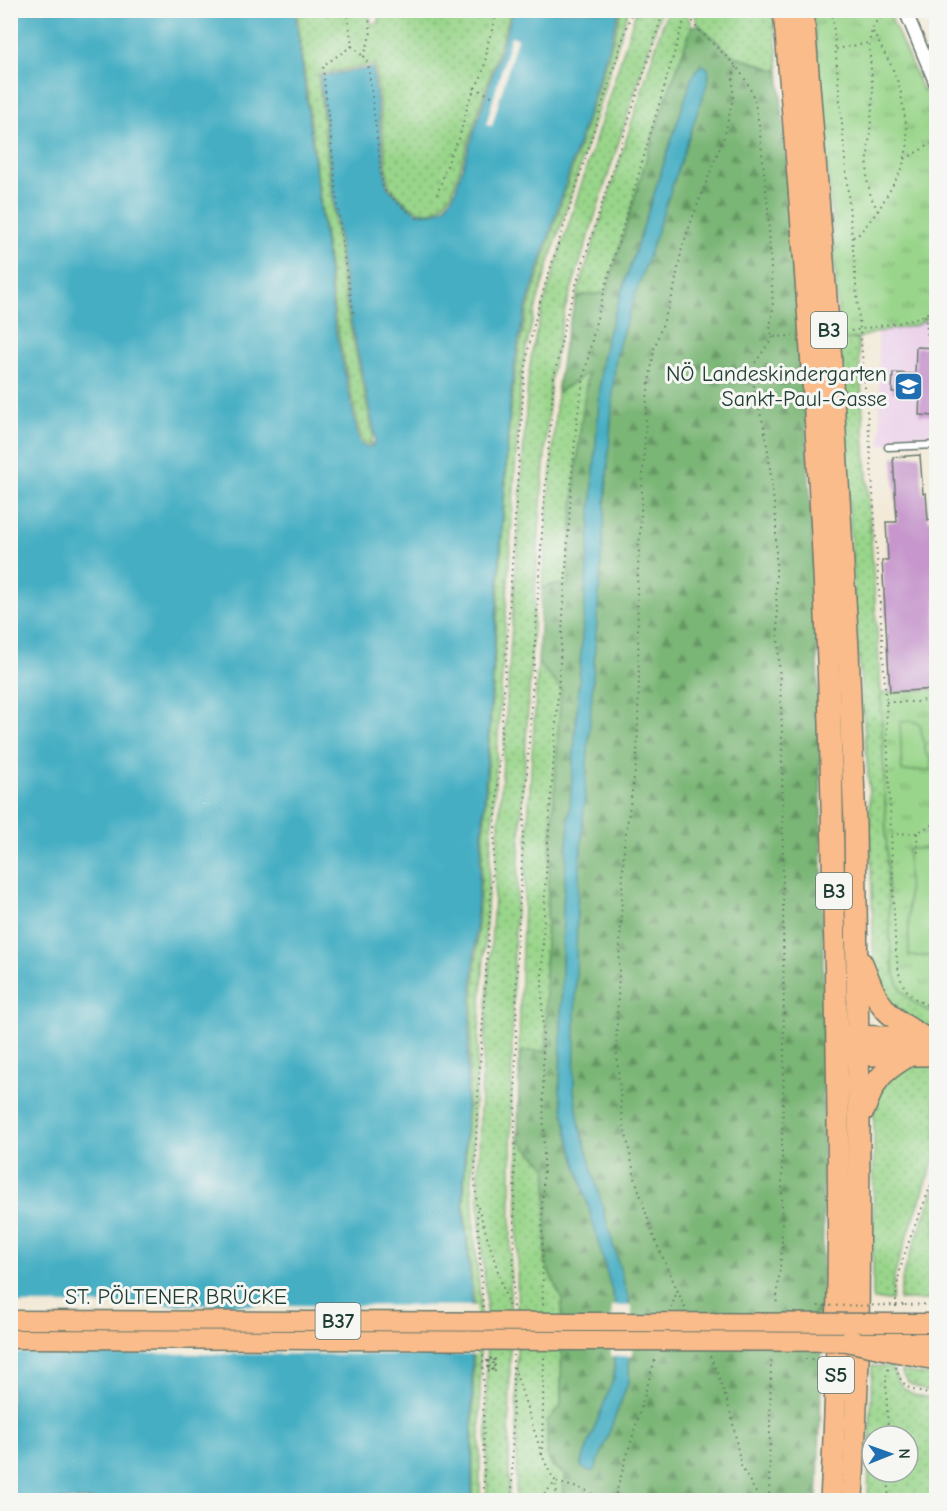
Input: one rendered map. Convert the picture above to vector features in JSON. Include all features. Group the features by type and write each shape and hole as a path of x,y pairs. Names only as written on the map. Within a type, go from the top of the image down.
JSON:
{"highway":[{"name":"B3","path":"784,10 811,347 823,554 837,1046 848,1281"},
{"name":"B3","path":"803,10 829,324 854,802 859,1123 848,1281"},
{"path":"858,952 873,989 886,1010 902,1024 933,1044"},
{"path":"837,1046 933,1044"},
{"path":"859,1123 872,1088 884,1072 909,1055 933,1044"},
{"path":"859,1046 909,1055"},
{"name":"S5","path":"831,1500 836,1365 848,1281"},
{"name":"S5","path":"848,1281 857,1372 852,1500"},
{"path":"849,1341 899,1355 936,1359"}],"main road":[{"name":"B37","path":"667,1317 902,1312 936,1323"},
{"name":"ST. PÖLTENER BRÜCKE","path":"10,1320 667,1317"},
{"name":"ST. PÖLTENER BRÜCKE","path":"10,1339 661,1346"},
{"name":"B37","path":"661,1346 849,1341"},
{"path":"899,1355 936,1342"}],"street":[{"path":"905,10 936,84"}],"lane":[{"path":"888,447 936,445"}],"path":[{"path":"347,10 352,46 368,63 383,189 404,209 417,218 424,218"},
{"path":"364,57 371,32 366,10"},
{"path":"436,195 459,139 469,100 482,75 488,43 498,10"},
{"path":"483,1307 475,1179 477,1111 521,416 528,351 538,308 632,10"},
{"path":"477,1204 512,1311 517,952 542,531 554,377 568,310 664,10"},
{"path":"688,10 696,27 736,66 754,98 768,209 773,308 770,330 773,337"},
{"path":"832,10 870,445 886,702 898,972 911,996 936,1008"},
{"path":"873,10 877,20"},
{"path":"878,211 871,197 867,180 873,96 869,43 877,20 891,10"},
{"path":"543,1306 543,947 565,586 578,419 591,342 610,271 684,20 690,15"},
{"path":"853,237 858,236 878,211 898,177 908,144 900,88 882,45 872,30"},
{"path":"836,49 869,43"},
{"path":"352,46 324,65 323,69 343,251 354,315"},
{"path":"687,1312 653,1235 635,1178 622,1115 616,1046 624,846 637,758 639,680 637,576 646,419 654,349 673,294 685,239 725,134 733,98 733,76 736,66"},
{"path":"474,88 494,98"},
{"path":"905,159 936,141"},
{"path":"843,333 902,322 925,315 936,306"},
{"path":"925,315 929,345 936,345 936,340"},
{"path":"773,337 799,336"},
{"path":"773,337 755,363 753,378 755,396 764,426 776,520 776,591 782,730 784,1060 782,1248 775,1316"},
{"path":"886,702 916,702 936,698"},
{"path":"891,834 917,833 936,822"},
{"path":"917,833 918,857"},
{"path":"936,1170 902,1261 898,1279 902,1312 936,1304"},
{"path":"936,1241 931,1249 936,1253"},
{"path":"667,1317 677,1291"},
{"path":"614,1500 661,1346"},
{"path":"483,1347 484,1500"},
{"path":"769,1500 772,1350"},
{"path":"543,1455 544,1351"},
{"path":"512,1500 513,1353"},
{"path":"708,1353 718,1373 732,1418 741,1466 760,1500"},
{"path":"899,1355 896,1369 904,1384 920,1393 936,1395"},
{"path":"888,1424 886,1378 899,1355"},
{"path":"483,1357 495,1357 495,1371 487,1371 487,1358 494,1358 494,1370 488,1370 488,1359 493,1359 493,1369 489,1369 489,1360"},
{"path":"513,1364 543,1455 556,1482 557,1500"},
{"path":"542,1500 545,1493 556,1482"},
{"path":"556,1482 585,1490 602,1500"},
{"path":"888,1500 889,1484"}],"shaded area":[{"name":"NÖ Landeskindergarten Sankt-Paul-Gasse","path":"936,313 936,441 881,445 878,332 917,325"}],"green space":[{"path":"297,11 369,11 371,24 379,23 378,11 511,11 452,193 443,205 432,212 419,211 407,204 389,186 375,65 318,74 338,251 348,316 373,435 369,445 361,439 336,323"},
{"path":"621,11 628,11 541,288 521,379 474,1111 472,1180 480,1297 480,1500 473,1500 474,1300 464,1203 470,1053 510,415 517,359 529,305"},
{"path":"636,11 661,11 565,309 551,377 539,531 514,952 509,1500 487,1500 486,1297 478,1179 480,1111 528,380 542,309"},
{"path":"667,11 685,11 692,26 654,133 606,293 576,298"},
{"path":"692,11 773,11 779,71 732,55 699,25"},
{"path":"813,11 888,11 923,91 927,90 936,114 936,313 917,325 840,340 829,183"},
{"path":"699,25 732,55 779,71 809,485 820,749 823,1220 822,1360 817,1500 554,1500 563,1494 565,1474 552,1466 547,1454 547,1421 561,1406 562,1300 546,1265 547,1167 518,1139 519,1055 523,1051 547,1051 545,970 548,889 561,689 538,663 542,589 550,585 568,585 575,479 588,373 557,393 564,344 576,298 606,293 654,133 692,26","holes":["709,75 620,340 615,363 577,906 574,1091 580,1127 629,1301 629,1380 595,1469 590,1471 581,1464 614,1377 615,1302 567,1130 560,1091 563,905 602,360 607,337 692,78"]},
{"path":"858,339 881,693 890,938 894,972 899,986 924,1009 936,1013 936,1031 924,1027 892,1005 874,969 869,786 854,598 840,340"},
{"path":"588,372 575,478 568,585 550,585 542,589 557,393"},
{"path":"538,663 561,689 548,889 545,970 547,1051 523,1051 519,1055 526,859"},
{"path":"936,689 936,1013 922,1008 904,994 895,975 893,964 890,938 881,693"},
{"path":"912,721 920,724 926,754 931,758 931,770 902,771 900,722"},
{"path":"936,848 936,956 909,956 908,849"},
{"path":"936,1063 936,1155 899,1260 894,1278 892,1300 873,1300 874,1110 883,1083 909,1067"},
{"path":"518,1139 547,1167 546,1265 562,1300 561,1406 547,1421 552,1466 565,1474 563,1494 554,1500 516,1500"},
{"path":"936,1186 936,1300 899,1300 907,1263"},
{"path":"872,1366 892,1367 899,1382 908,1391 936,1399 936,1500 868,1500 868,1484 920,1484 920,1424 870,1424"},
{"path":"901,1371 932,1376 936,1374 936,1392 920,1389 911,1384"}],"water":[{"path":"10,11 295,11 334,323 359,440 367,447 372,446 375,435 350,316 340,251 320,76 373,68 387,187 418,213 433,213 445,207 454,194 513,11 619,11 527,305 513,373 510,401 468,1053 463,1203 472,1300 472,1500 11,1500"},
{"path":"703,65 708,68 707,84 620,340 615,363 577,906 574,1091 580,1127 629,1301 629,1380 595,1470 591,1472 582,1468 581,1464 614,1377 615,1302 567,1130 560,1091 563,905 602,360 607,337 692,78 697,69"}],"pier":[{"path":"511,36 517,38 492,126 486,125"},
{"path":"11,1304 476,1306 476,1355 11,1353"},
{"path":"612,1306 632,1306 632,1356 611,1356"}],"building":[{"path":"916,347 936,348 936,416 919,415 920,394 892,392 893,373 915,374"},
{"path":"920,455 928,520 936,519 936,689 890,692 882,560 888,560 886,522 897,522 893,457"}],"place":[{"name":"NÖ Landeskindergarten Sankt-Paul-Gasse","path":"908,386"}]}
